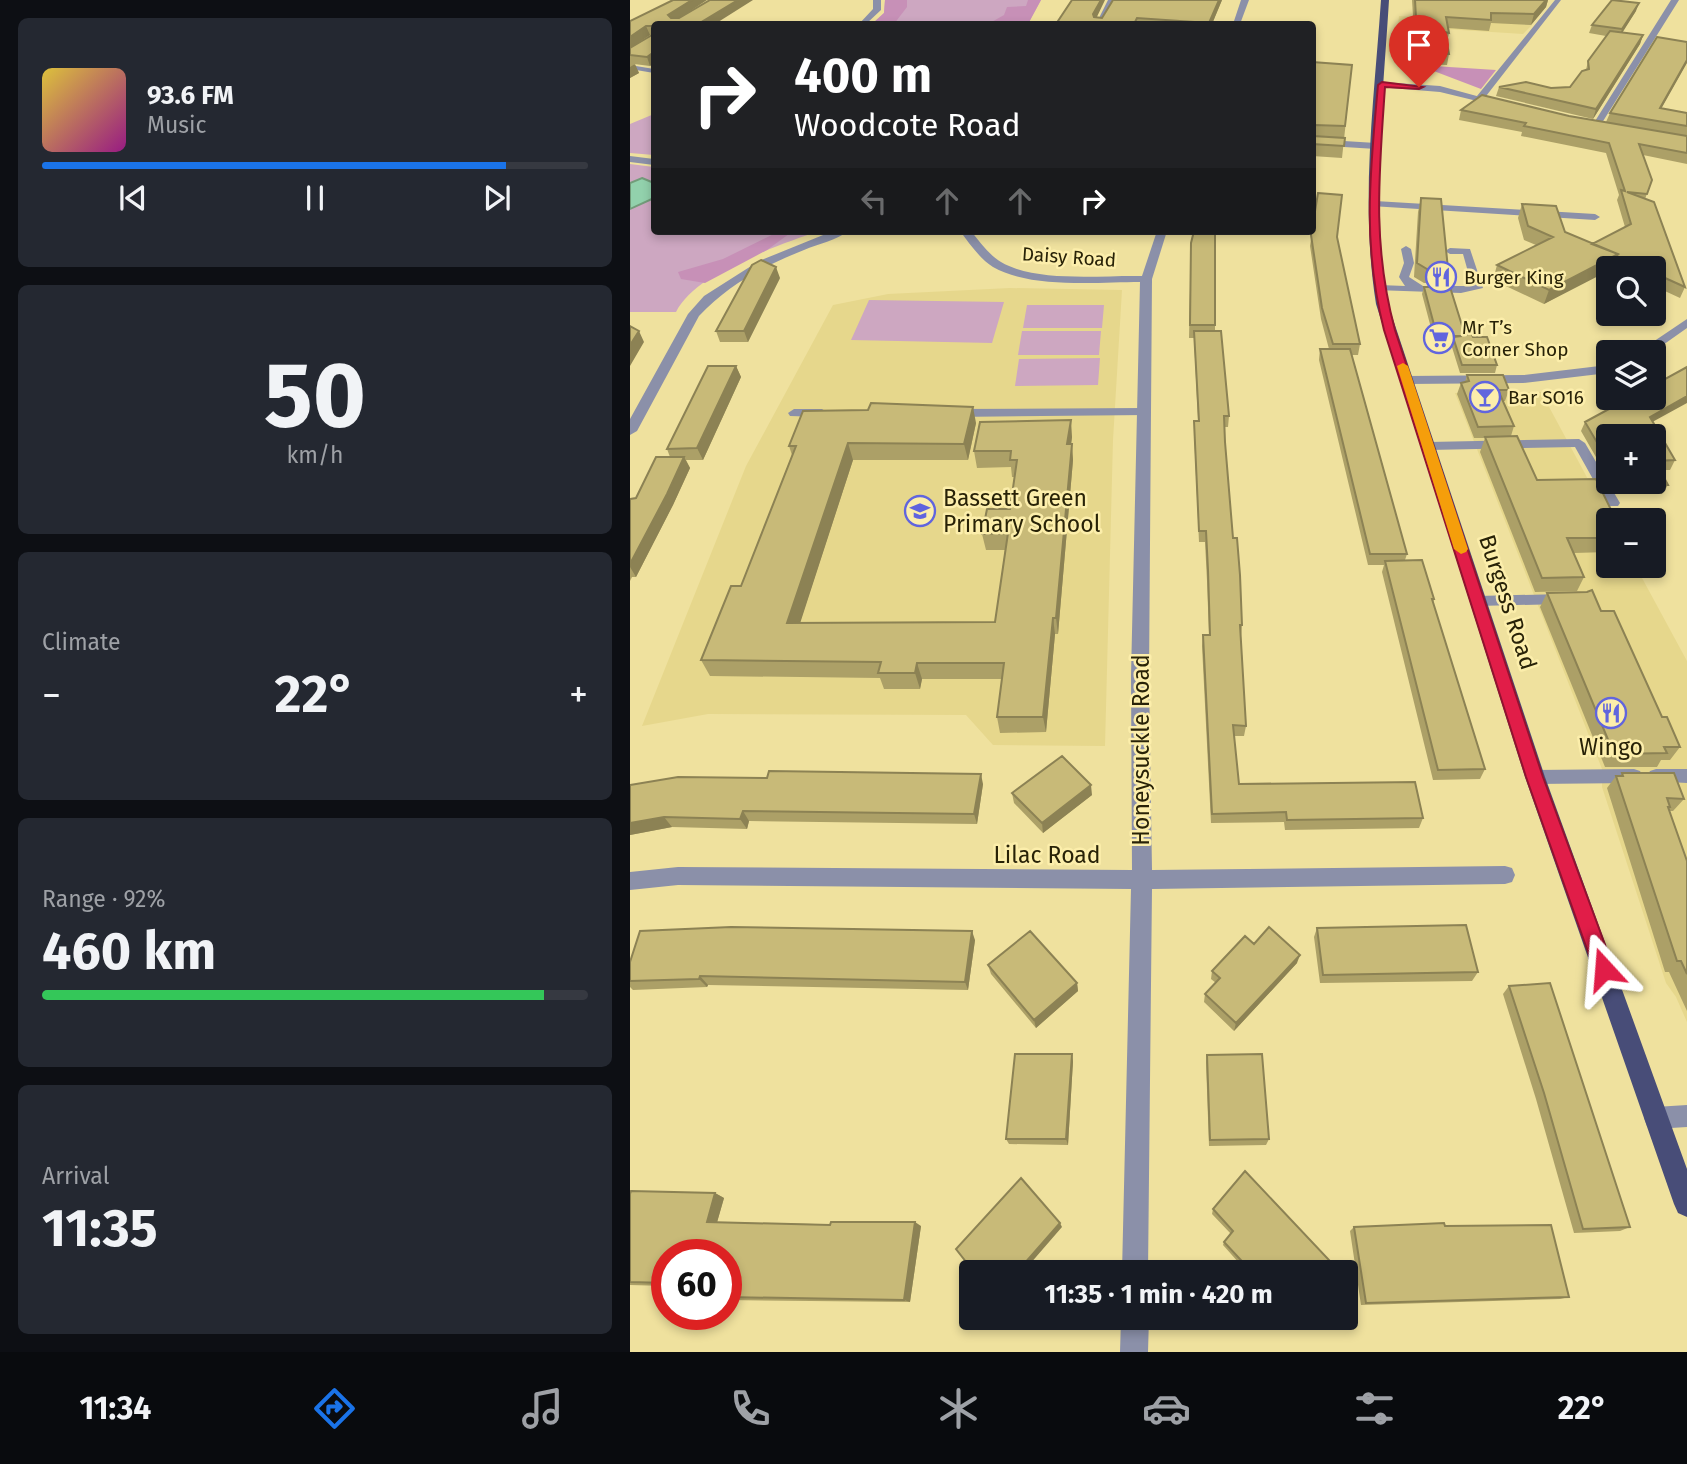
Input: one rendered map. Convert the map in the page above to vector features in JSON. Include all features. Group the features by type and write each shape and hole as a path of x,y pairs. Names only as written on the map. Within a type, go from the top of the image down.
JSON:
{"main road":[{"name":"Burgess Road","path":"1385,0 1382,85 1376,146 1375,262 1379,288 1390,330 1535,777 1687,1204"}],"street":[{"path":"865,21 877,10 877,0"},
{"path":"1101,21 1112,0"},
{"path":"1237,21 1245,0"},
{"path":"1609,128 1591,125 1675,0"},
{"path":"630,67 651,70"},
{"path":"1382,85 1440,89 1517,107"},
{"path":"1316,142 1376,146"},
{"path":"630,159 651,162"},
{"path":"1375,204 1595,217"},
{"path":"1592,205 1598,230"},
{"path":"630,430 694,314 713,292 752,271 834,235"},
{"name":"Daisy Road","path":"969,235 996,265 1009,270 1043,276 1146,279"},
{"name":"Honeysuckle Road","path":"1135,1260 1142,880 1140,676 1146,279 1161,235"},
{"path":"1662,340 1687,323"},
{"path":"1408,380 1523,379 1596,370"},
{"name":"Lilac Road","path":"630,881 678,876 1142,880 1505,875"},
{"path":"1134,1352 1135,1330"}],"lane":[{"path":"1480,98 1558,0"},
{"path":"1406,249 1409,263 1404,276 1409,284 1464,291 1478,288 1468,253 1465,250 1450,251"},
{"path":"1379,288 1424,287"},
{"path":"933,413 1143,412"},
{"path":"794,413 835,413"},
{"path":"1429,446 1579,443 1613,503"},
{"path":"1478,601 1580,599"},
{"path":"1535,777 1687,776"},
{"path":"1655,1118 1687,1116"}],"shaded area":[{"path":"885,0 1041,0 1030,21 875,21 884,13"},
{"path":"885,0 907,0 907,7 896,21 875,21 884,13"},
{"path":"1028,0 1041,0 1030,21 993,21 1004,15 1007,7 1026,6"},
{"path":"1399,16 1532,25 1523,34 1398,26"},
{"path":"1418,65 1496,70 1481,89"},
{"path":"651,115 651,155 630,153 630,124"},
{"path":"630,164 651,167 651,235 808,235 719,273 686,298 676,312 630,312"},
{"path":"642,178 651,182 651,199 630,209 630,183"},
{"path":"772,235 788,235 767,250 705,283 681,279 678,272 723,259"},
{"name":"Bassett Green Primary School","path":"1010,288 1122,290 1113,440 1105,746 993,745 966,715 708,714 642,726 746,466 833,305 888,294"},
{"path":"869,300 1004,302 992,343 851,340"},
{"path":"1027,305 1104,305 1102,328 1023,328"},
{"path":"1022,331 1101,331 1099,355 1018,355"},
{"path":"1100,358 1098,385 1015,386 1019,359"},
{"path":"1541,392 1604,508 1596,508 1596,578 1642,578 1687,661 1687,1022 1676,997 1666,983 1602,787 1602,769 1455,393"}],"building":[{"path":"673,0 692,0 668,15 671,18 679,18 710,0 738,0 703,21 651,21 651,26 646,26 630,37 630,21"},
{"path":"1072,0 1101,0 1093,14 1094,17 1102,18 1113,0 1219,0 1210,21 1137,18 1136,21 1058,21"},
{"path":"1415,0 1546,0 1534,14 1491,13 1491,20 1446,17 1449,33 1445,32 1449,54 1418,53"},
{"path":"1612,0 1639,3 1622,29 1592,25"},
{"path":"1610,31 1643,35 1596,109 1499,87 1526,82 1551,88 1570,87 1582,71 1589,69 1588,61"},
{"path":"651,36 651,54 647,57 630,55 630,48"},
{"path":"1657,37 1687,42 1687,60 1660,108 1687,113 1687,126 1610,113"},
{"path":"1316,62 1352,65 1345,126 1316,125"},
{"path":"1482,95 1569,116 1687,136 1687,153 1639,144 1652,180 1647,194 1627,192 1654,202 1685,287 1666,278 1666,256 1617,256 1618,254 1592,244 1631,224 1621,190 1625,191 1609,143 1461,110"},
{"path":"1316,136 1345,138 1344,146 1316,144"},
{"path":"1318,193 1342,195 1337,237 1360,344 1333,344 1322,308 1311,235 1316,235"},
{"path":"1421,198 1441,199 1448,269 1427,269 1417,263"},
{"path":"1522,204 1556,206 1565,232 1618,254 1596,256 1596,265 1549,290 1497,265 1553,237 1528,226"},
{"path":"1193,235 1215,235 1215,325 1190,325"},
{"path":"761,260 776,267 744,331 716,331 752,265"},
{"path":"1424,287 1450,287 1465,335 1471,333 1473,337 1487,337 1497,365 1462,365 1453,337 1462,336 1437,336"},
{"path":"630,326 639,331 630,345"},
{"path":"1194,331 1221,331 1229,416 1224,416 1225,442 1233,538 1237,538 1242,625 1246,726 1233,725 1239,784 1415,782 1423,818 1287,820 1286,812 1212,814 1203,635 1210,635 1208,570 1206,531 1199,531 1194,421 1199,421"},
{"path":"1320,349 1350,349 1407,554 1370,554"},
{"path":"708,366 736,366 697,448 667,449"},
{"path":"1687,367 1687,396 1666,408 1666,378"},
{"path":"1467,375 1503,375 1509,390 1498,390 1514,426 1478,427 1461,383 1469,381"},
{"path":"871,403 973,407 964,444 848,443 787,623 995,622 1008,533 982,534 987,509 1010,509 1017,460 1010,460 1011,451 974,451 980,422 1071,420 1067,444 1072,444 1056,618 1053,618 1043,717 997,717 1004,663 917,663 915,673 878,673 881,662 701,660 731,586 741,586 796,446 789,446 803,411 868,410"},
{"path":"1607,410 1662,410 1650,417 1654,424 1596,424 1596,441 1585,422"},
{"path":"1517,436 1537,480 1596,479 1596,494 1603,494 1610,508 1596,508 1596,538 1567,538 1584,577 1542,578 1485,437"},
{"path":"1666,445 1675,460 1666,460"},
{"path":"656,457 684,457 630,564 630,499 636,498"},
{"path":"1422,560 1485,769 1438,770 1385,561"},
{"path":"1592,590 1601,611 1614,611 1662,717 1667,717 1680,747 1664,747 1667,753 1614,754 1547,593"},
{"path":"1062,756 1091,785 1042,823 1012,793"},
{"path":"769,771 981,774 974,814 743,811 740,819 664,817 630,823 630,785 678,777 767,778"},
{"path":"1622,773 1674,773 1684,799 1667,798 1687,861 1687,974 1681,961 1677,961 1616,776 1623,776"},
{"path":"1466,925 1478,972 1323,975 1317,928"},
{"path":"731,927 972,931 965,982 700,976 699,979 630,981 630,962 640,931"},
{"path":"1269,927 1300,955 1236,1023 1205,994 1220,978 1212,971 1245,936 1254,944"},
{"path":"1030,931 1077,983 1034,1020 988,965"},
{"path":"1550,983 1630,1227 1583,1229 1544,1093 1509,986"},
{"path":"1015,1054 1072,1054 1066,1139 1006,1139"},
{"path":"1262,1054 1269,1139 1210,1140 1207,1055"},
{"path":"1245,1171 1329,1260 1241,1260 1224,1242 1233,1231 1213,1209"},
{"path":"1021,1178 1060,1223 1028,1260 965,1260 956,1249"},
{"path":"631,1191 715,1193 707,1222 830,1225 831,1222 915,1222 904,1300 742,1297 742,1239 651,1239 651,1283 630,1282"},
{"path":"1444,1223 1445,1226 1551,1225 1569,1297 1366,1303 1354,1227"}],"slow traffic":[{"path":"1403,366 1461,549"}],"place":[{"name":"Burger King","path":"1441,277"},
{"name":"Mr T’s Corner Shop","path":"1439,338"},
{"name":"Bar SO16","path":"1485,397"},
{"name":"Bassett Green Primary School","path":"920,511"},
{"name":"Wingo","path":"1611,713"}],"route":[{"path":"1419,87 1382,85 1374,177 1374,248 1382,304 1535,777 1604,969"}]}
